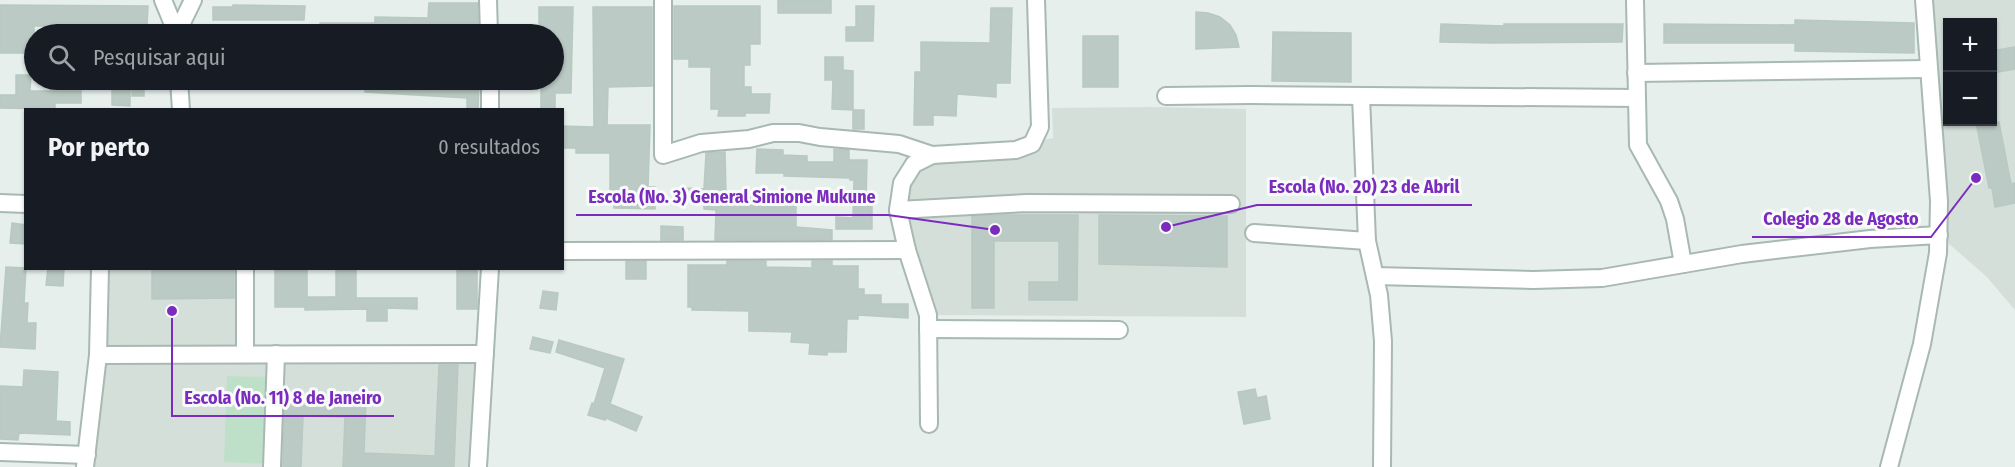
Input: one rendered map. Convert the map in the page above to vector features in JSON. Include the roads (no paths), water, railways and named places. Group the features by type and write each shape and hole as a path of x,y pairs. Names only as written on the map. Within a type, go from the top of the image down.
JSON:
{"street":[{"path":"163,0 173,24"},
{"path":"182,24 193,0"},
{"path":"488,0 489,24"},
{"path":"663,0 663,155 701,143 749,139 773,133 798,133 899,144 932,154 1016,150 1032,144 1040,127 1036,0"},
{"path":"1635,0 1638,145 1669,201 1675,219 1683,264"},
{"path":"1889,467 1922,344 1938,253 1939,201 1924,0"},
{"path":"1636,73 1928,69"},
{"path":"180,90 181,108"},
{"path":"490,90 490,108"},
{"path":"1166,96 1636,98"},
{"path":"1361,96 1367,241 1379,295 1383,341 1383,467"},
{"path":"929,424 928,315 907,250 898,210 902,183 914,164 932,154"},
{"path":"0,203 24,204"},
{"path":"898,210 1027,203 1231,204"},
{"path":"1254,232 1367,241"},
{"path":"1375,276 1581,280 1789,248 1870,239 1939,235"},
{"path":"564,251 907,250"},
{"path":"0,452 86,461 98,355 100,270"},
{"path":"245,270 245,354"},
{"path":"478,467 490,270"},
{"path":"928,329 1119,330"},
{"path":"272,467 276,354"},
{"path":"98,355 485,354"}],"place":[{"name":"Colegio 28 de Agosto","path":"1976,178"},
{"name":"Escola (No. 20) 23 de Abril","path":"1166,227"},
{"name":"Escola (No. 3) General Simione Mukune","path":"995,230"},
{"name":"Escola (No. 11) 8 de Janeiro","path":"172,311"}]}
